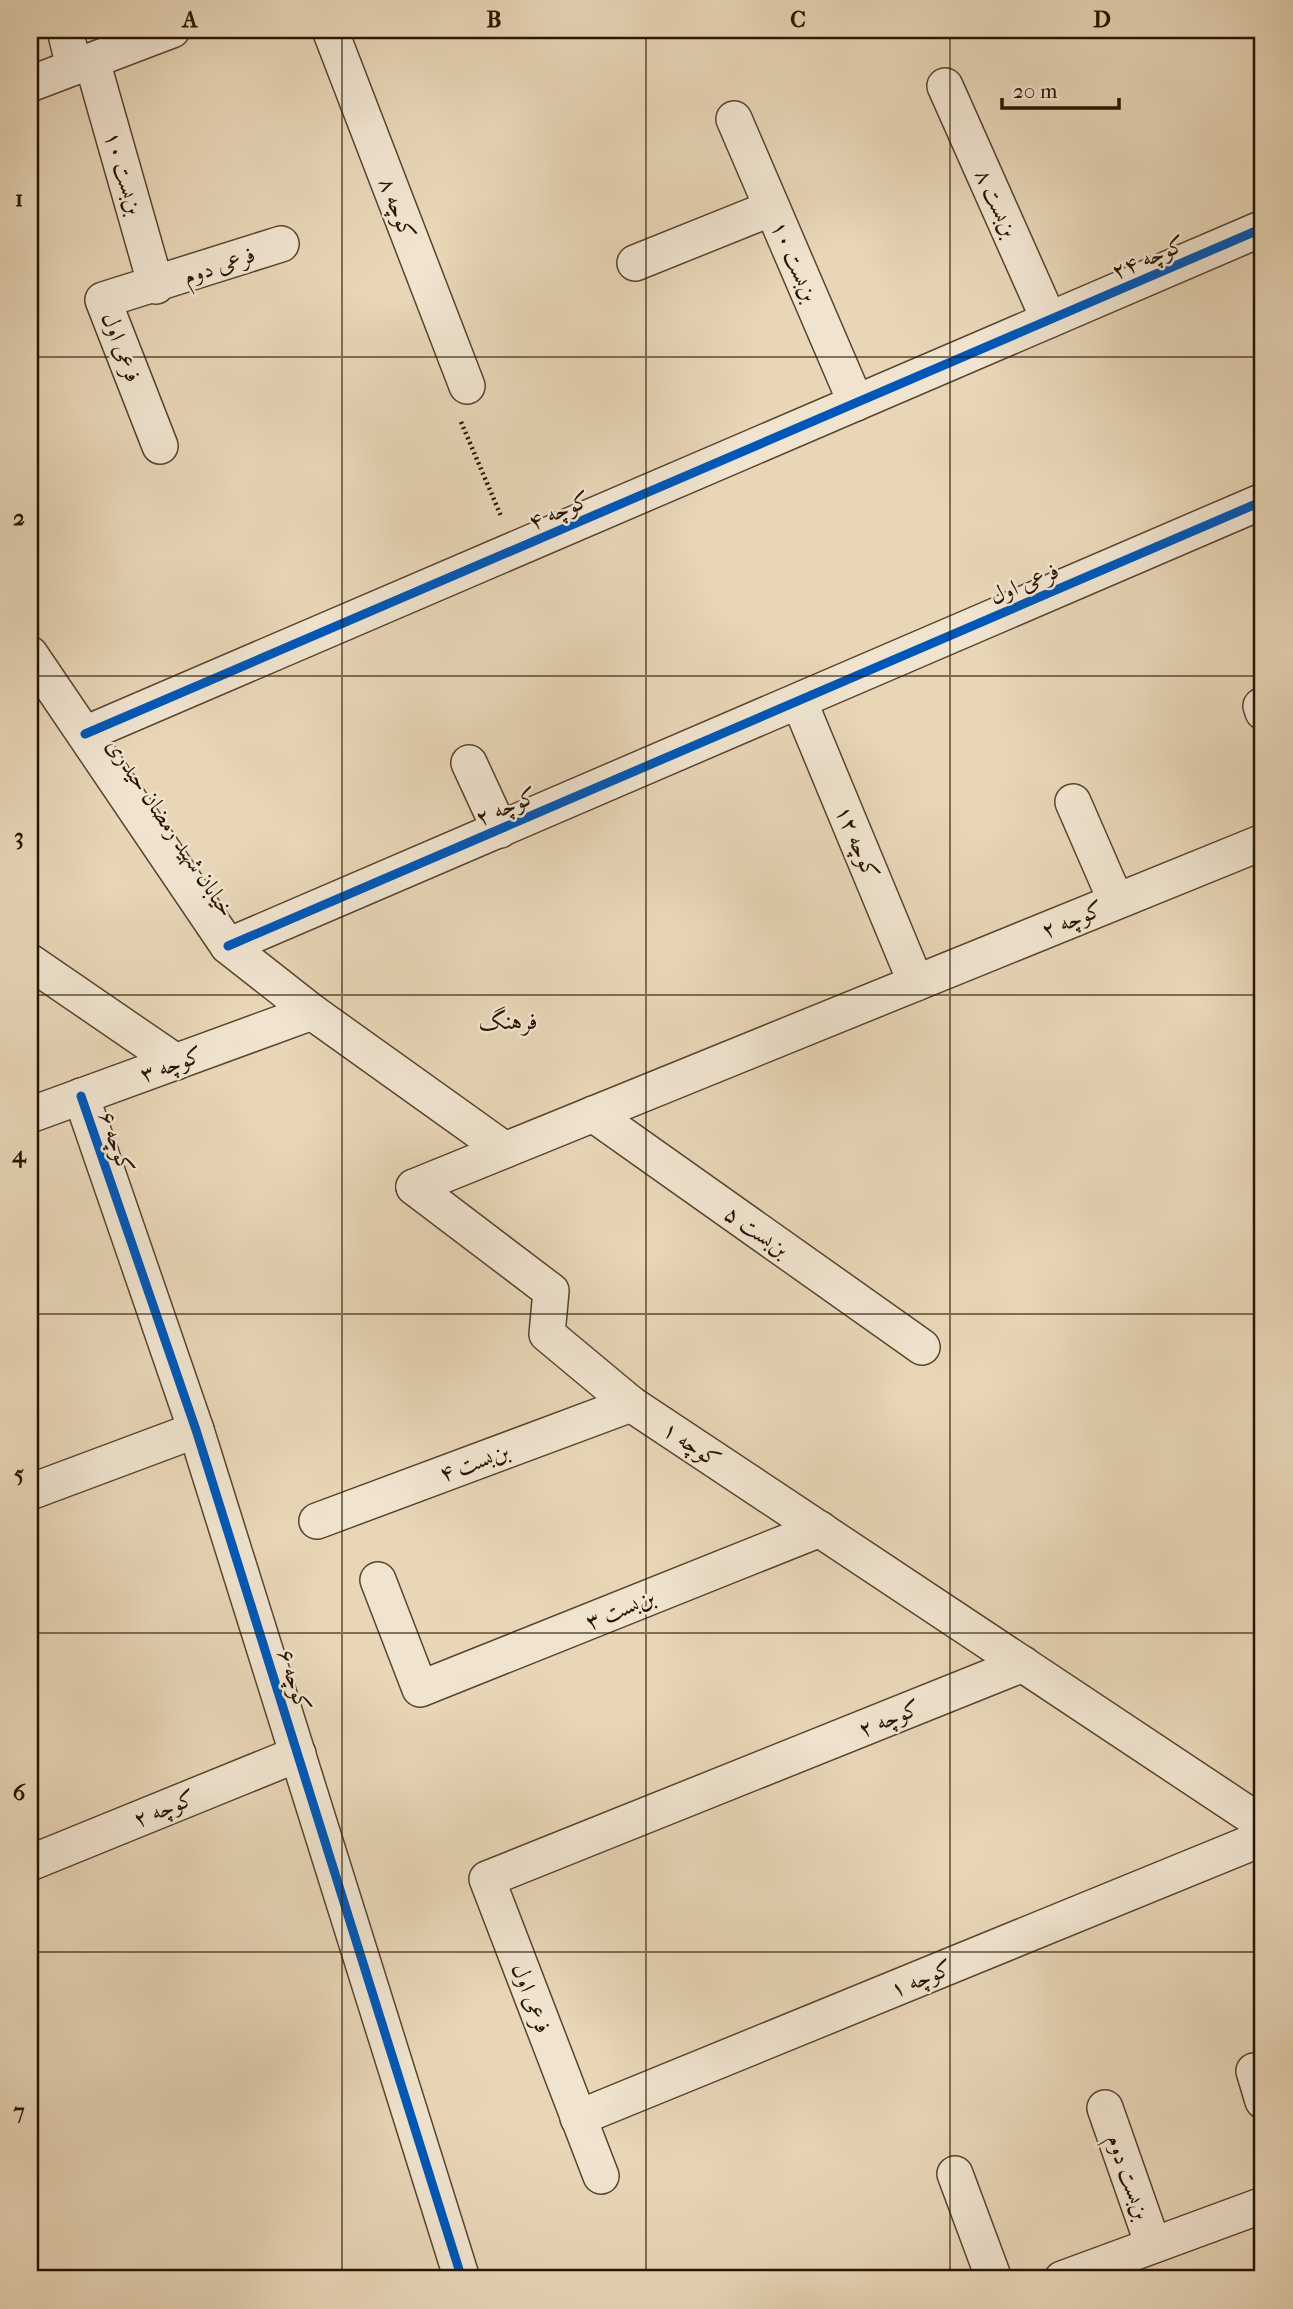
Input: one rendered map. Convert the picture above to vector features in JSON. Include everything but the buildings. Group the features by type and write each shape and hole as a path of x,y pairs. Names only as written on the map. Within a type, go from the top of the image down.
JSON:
{"street":[{"name":"بن‌بست ۱۰","path":"65,30 83,64 156,286"},
{"path":"30,84 172,30"},
{"name":"کوچه ۸","path":"330,30 467,386"},
{"name":"بن‌بست ۸","path":"945,86 1049,320"},
{"name":"بن‌بست ۱۰","path":"734,119 856,403"},
{"path":"635,263 772,208"},
{"name":"کوچه ۲۴","path":"1049,320 1261,235"},
{"name":"فرعی دوم","path":"156,286 281,243"},
{"name":"فرعی اول","path":"156,286 103,300 160,446"},
{"name":"کوچه ۴","path":"85,734 1049,320"},
{"name":"فرعی اول","path":"799,701 1263,501"},
{"name":"خیابان شهید رمضان حیدری","path":"30,654 228,946 312,1012 505,1150"},
{"name":"کوچه ۲","path":"228,946 799,701"},
{"name":"کوچه ۱۲","path":"799,701 916,983"},
{"path":"469,763 500,830"},
{"path":"1073,802 1116,901"},
{"name":"کوچه ۲","path":"414,1187 1263,842"},
{"path":"30,962 176,1062"},
{"name":"کوچه ۳","path":"30,1115 312,1012"},
{"name":"کوچه ۶","path":"81,1096 196,1430 462,2279"},
{"name":"بن‌بست ۵","path":"593,1114 922,1348"},
{"name":"کوچه ۱","path":"414,1187 551,1291 547,1334 631,1404 1023,1664"},
{"name":"بن‌بست ۴","path":"317,1521 631,1404"},
{"path":"30,1492 196,1430"},
{"name":"بن‌بست ۳","path":"378,1580 420,1689 820,1529"},
{"path":"1023,1664 1263,1824"},
{"name":"کوچه ۲","path":"487,1879 1023,1664"},
{"name":"کوچه ۲","path":"30,1863 298,1754"},
{"name":"کوچه ۱","path":"578,2118 1263,1838"},
{"name":"فرعی اول","path":"487,1879 601,2176"},
{"name":"بن‌بست دوم","path":"1105,2108 1153,2245"},
{"path":"955,2174 994,2279"},
{"path":"1062,2279 1263,2205"}],"path":[{"path":"467,386 450,397 516,549"}],"cycle path":[{"path":"85,734 1263,228"},
{"path":"228,946 1263,501"},
{"path":"81,1096 196,1430 462,2279"}],"district":[{"name":"فرهنگ","path":"508,1021"}]}
